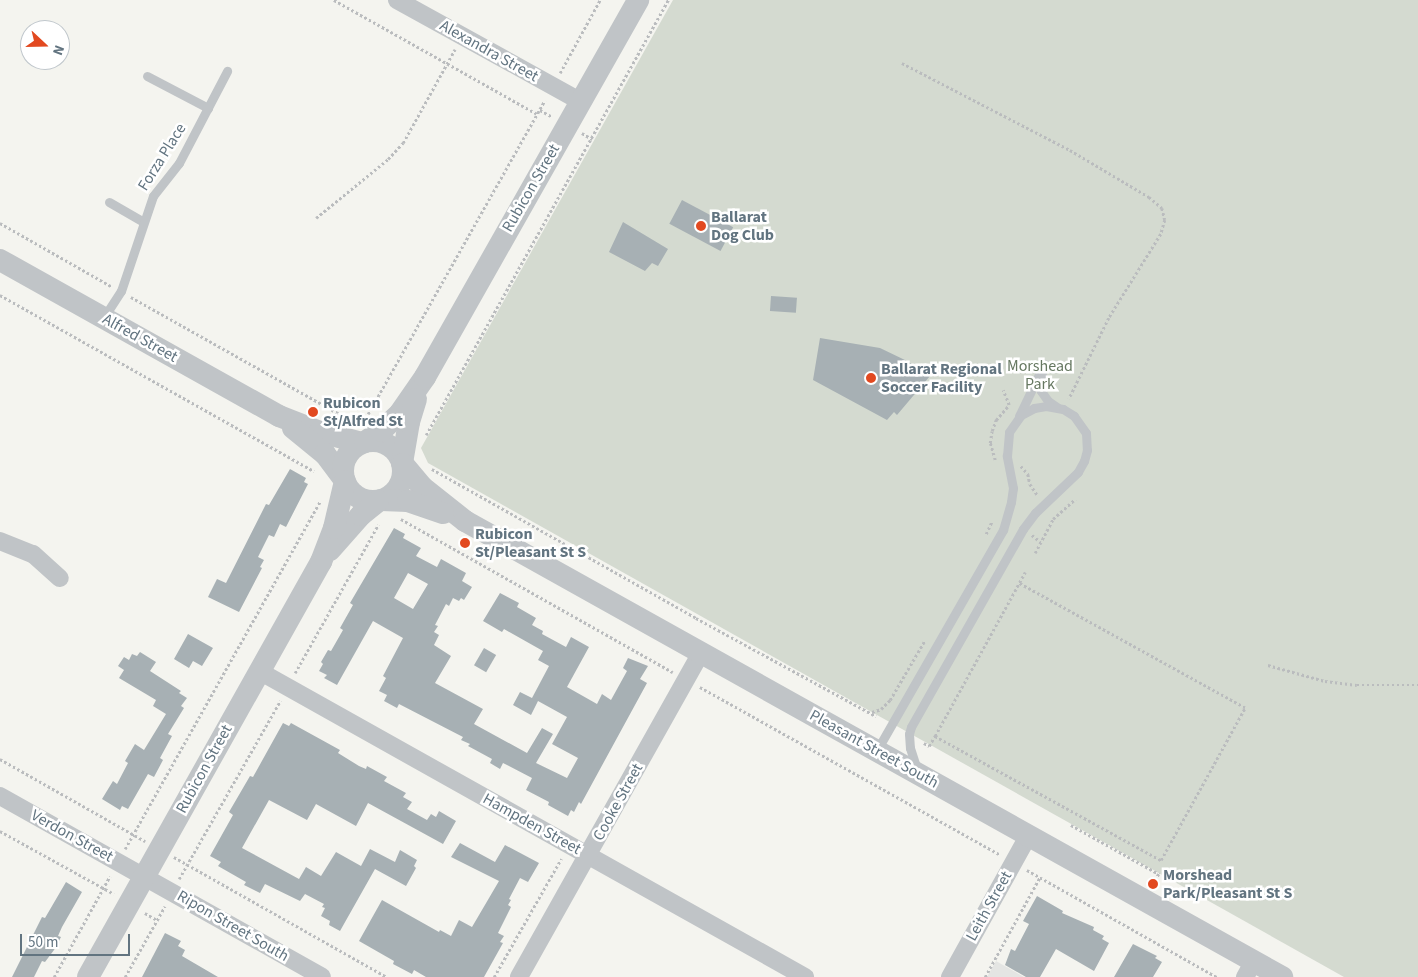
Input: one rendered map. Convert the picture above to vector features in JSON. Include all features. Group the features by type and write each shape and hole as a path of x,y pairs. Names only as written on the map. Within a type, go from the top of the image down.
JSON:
{"street":[{"name":"Alexandra Street","path":"397,0 580,101"},
{"name":"Rubicon Street","path":"364,435 384,429 400,413 425,376 638,0"},
{"name":"Alfred Street","path":"0,260 279,416 320,432 364,435"},
{"name":"Rubicon Street","path":"402,464 411,413 425,376"},
{"name":"Alfred Street","path":"279,416 325,454 344,480"},
{"path":"364,435 388,444 396,451 402,464 403,474 399,486 393,494 380,500 358,497 351,492 344,480 345,459 364,435"},
{"name":"Pleasant Street South","path":"402,464 422,487 466,521 918,773 1028,836 1249,969 1282,977"},
{"name":"Rubicon Street","path":"88,977 320,562 334,528 344,480"},
{"name":"Rubicon Street","path":"320,562 350,527 380,500"},
{"name":"Pleasant Street South","path":"380,500 408,501 466,521"},
{"path":"0,541 32,554 60,578"},
{"name":"Cooke Street","path":"519,977 701,653"},
{"name":"Hampden Street","path":"259,671 804,977"},
{"name":"Verdon Street","path":"0,796 144,876"},
{"name":"Leith Street","path":"950,977 1028,836"},
{"name":"Ripon Street South","path":"144,876 322,977"}],"lane":[{"name":"Forza Place","path":"103,318 121,291 153,196 179,163 227,71"},
{"path":"147,76 208,108"},
{"path":"110,202 143,222"},
{"path":"876,750 1007,518 1013,488 1006,456 1007,441 1044,364 1041,390 1048,401 1074,416 1082,426 1088,440 1087,450 1078,472 1045,503 1023,529 911,727 909,734 910,748 918,773"},
{"path":"1015,422 1034,408 1046,406 1060,408"},
{"path":"994,544 1010,552"}],"path":[{"path":"334,0 537,114"},
{"path":"364,435 368,414 600,0"},
{"path":"425,437 668,0"},
{"path":"316,218 399,149 462,36"},
{"path":"902,63 1070,150 1149,198 1162,208 1165,220 1161,234 1109,318 1060,408"},
{"path":"0,223 350,420"},
{"path":"0,295 318,473"},
{"path":"998,467 991,449 990,437 996,420 1009,405 1003,390"},
{"path":"368,414 374,418"},
{"path":"1019,464 1028,474 1032,487 1045,503"},
{"path":"427,466 696,618 876,716"},
{"path":"122,854 324,494"},
{"path":"1035,553 1052,519 1075,499"},
{"path":"984,537 994,516"},
{"path":"398,518 1217,977"},
{"path":"292,678 378,525"},
{"path":"1028,533 1041,542"},
{"path":"924,743 929,746 935,736 1025,572"},
{"path":"935,736 1161,860 1245,708 1019,583"},
{"path":"870,712 881,709 890,700 926,638"},
{"path":"1268,664 1325,681 1357,685 1418,686"},
{"path":"178,883 283,695"},
{"path":"0,759 148,842"},
{"path":"1071,825 1158,874 1153,884"},
{"path":"0,832 118,896"},
{"path":"494,977 569,845"},
{"path":"173,857 387,977"},
{"path":"54,977 113,870"},
{"path":"985,977 1040,877"},
{"path":"125,977 167,902"},
{"path":"142,911 157,920"}],"shaded area":[{"path":"996,961 1024,977 987,977"}],"green space":[{"name":"Morshead Park","path":"673,0 1418,0 1418,977 1344,977 428,463 421,448"}],"building":[{"name":"Ballarat Dog Club","path":"682,200 733,227 721,251 669,224"},
{"path":"623,222 668,249 658,266 652,263 645,271 609,252"},
{"path":"771,296 797,298 796,313 770,311"},
{"name":"Ballarat Regional Soccer Facility","path":"820,338 880,348 907,361 930,376 897,415 894,412 887,420 813,380"},
{"path":"290,469 306,478 304,482 308,484 286,527 280,524 274,537 269,535 258,557 264,560 260,567 262,568 239,612 208,597 217,579 226,583 266,504 269,505"},
{"path":"394,528 405,534 403,538 421,548 416,556 437,567 441,559 466,573 462,581 472,587 464,600 461,598 459,601 453,598 449,606 446,604 435,625 438,626 434,632 439,635 434,645 451,656 435,683 483,709 474,724 527,753 542,728 553,734 536,763 567,778 578,758 552,744 567,717 538,701 531,715 513,705 520,692 532,698 549,666 538,660 543,651 504,629 502,632 483,621 500,593 519,603 517,607 536,618 532,625 543,631 542,634 566,647 571,637 589,647 567,687 597,704 602,694 611,700 627,671 623,668 628,658 648,666 640,679 647,683 581,804 579,802 574,812 571,810 568,816 548,805 549,802 526,790 532,778 503,763 500,769 490,763 492,759 461,740 463,737 399,704 397,708 384,701 387,695 379,691 386,678 383,676 403,638 373,621 337,685 324,678 327,675 319,671 323,664 321,662 328,650 331,651 343,630 340,628 353,605 350,603","holes":["408,573 428,584 413,609 394,598"]},
{"path":"188,634 213,648 202,666 193,661 189,668 174,659"},
{"path":"484,648 496,655 486,672 474,665"},
{"path":"140,652 156,662 150,671 181,691 179,693 187,698 181,706 184,708 168,734 172,736 160,758 163,760 154,777 148,774 128,809 122,806 120,810 102,799 113,781 117,784 128,763 125,761 135,744 144,750 166,714 153,706 156,700 119,678 124,670 118,666 124,657 129,660 132,654 137,656"},
{"path":"283,723 289,726 291,723 340,750 338,753 359,766 366,769 367,766 387,777 384,781 406,793 403,797 412,802 407,809 427,820 431,814 436,817 439,811 456,821 443,844 368,803 356,826 316,804 307,820 269,800 242,848 299,879 306,867 321,876 336,852 361,866 370,849 395,862 400,850 417,860 414,866 416,868 406,886 375,869 340,931 329,925 330,921 321,916 325,908 322,907 324,904 305,894 300,901 265,884 260,893 244,885 246,882 218,866 221,862 210,856 233,815 229,812 250,776 253,777"},
{"path":"460,843 495,862 505,845 539,863 528,882 520,878 509,899 511,900 508,905 511,907 498,933 504,936 500,942 503,943 484,977 426,977 414,970 412,974 393,964 394,961 359,941 382,900 439,932 440,930 451,936 459,920 472,927 499,881 451,857"},
{"path":"66,882 82,892 62,927 58,936 61,937 54,950 45,962 42,961 34,977 12,977 42,917 45,918"},
{"path":"1037,896 1063,911 1062,913 1094,927 1093,930 1104,936 1102,939 1109,943 1094,971 1056,949 1040,977 1026,977 1005,965 1011,949 1015,951 1029,924 1023,921"},
{"path":"165,933 181,941 178,946 185,950 182,956 218,977 142,977"},
{"path":"1133,944 1157,956 1155,958 1162,962 1153,977 1114,977"}],"place":[{"name":"Ballarat Dog Club","path":"701,226"},
{"name":"Ballarat Regional Soccer Facility","path":"871,378"},
{"name":"Rubicon St/Alfred St","path":"313,412"},
{"name":"Rubicon St/Pleasant St S","path":"465,543"},
{"name":"Morshead Park/Pleasant St S","path":"1153,884"}]}
